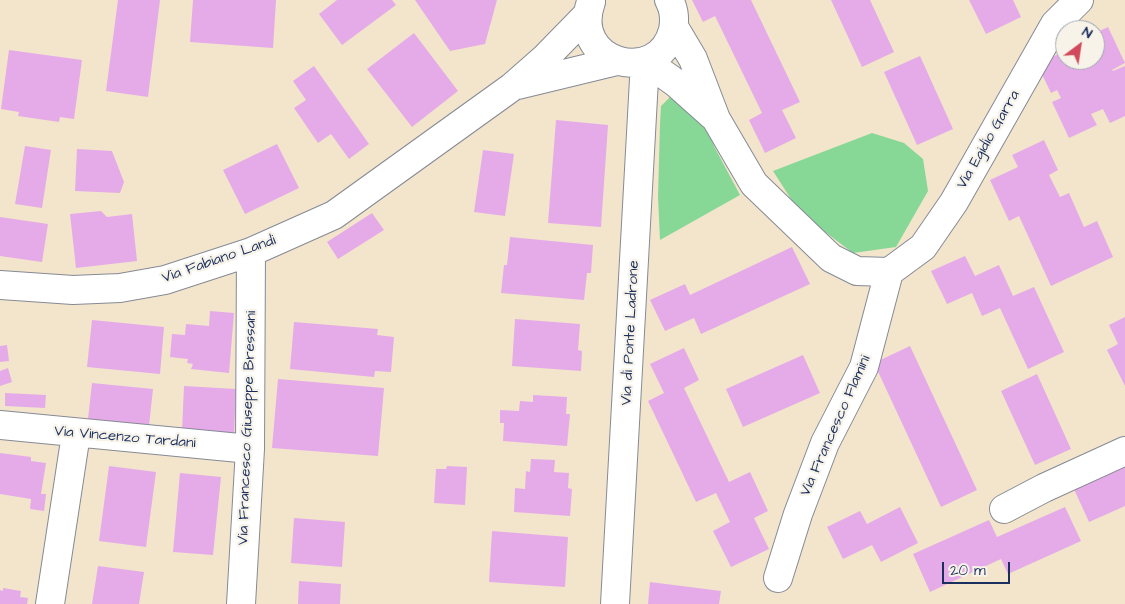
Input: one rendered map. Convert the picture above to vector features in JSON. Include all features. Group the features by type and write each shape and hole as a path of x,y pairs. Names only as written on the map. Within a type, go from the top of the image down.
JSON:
{"street":[{"path":"669,0 674,15 674,26 669,41 657,55 645,61 676,83 716,119"},
{"name":"Via Egidio Garra","path":"889,272 923,246 954,202 1055,24 1079,0"},
{"path":"590,8 587,27 590,37 605,56 617,61"},
{"name":"Via Fabiano Landi","path":"0,285 73,290 120,288 164,280 251,252 334,215 512,87 545,58 590,8"},
{"path":"674,26 693,59 716,119 754,184 831,258 857,271 889,272"},
{"name":"Via Fabiano Landi","path":"512,87 617,61 631,64 645,61"},
{"name":"Via di Ponte Ladrone","path":"615,604 645,61"},
{"name":"Via Francesco Giuseppe Bressani","path":"241,604 250,449 251,252"},
{"name":"Via Francesco Flamini","path":"778,578 798,514 825,443 864,367 889,272"},
{"name":"Via Vincenzo Tardani","path":"0,425 76,434 250,449"},
{"path":"50,604 76,434"},
{"path":"1004,509 1044,488 1125,451"}],"green space":[{"path":"670,97 681,97 699,110 715,148 740,195 660,240 658,197 661,106"},
{"path":"872,133 904,143 923,159 928,191 896,247 853,253 800,213 773,171"}],"building":[{"path":"118,0 160,0 148,97 106,91"},
{"path":"193,0 276,0 273,48 190,42"},
{"path":"337,0 392,0 396,5 342,45 319,14"},
{"path":"415,0 497,0 485,44 450,51"},
{"path":"692,0 751,0 800,102 782,110 796,138 765,153 749,120 762,113 715,16 703,22"},
{"path":"831,0 870,0 894,52 862,67"},
{"path":"969,0 1013,0 1021,17 986,34"},
{"path":"1108,27 1125,63 1112,70 1125,66 1125,116 1110,123 1103,109 1091,114 1097,125 1069,138 1052,102 1061,98 1057,90 1051,93 1037,64 1055,56 1055,70 1105,70 1105,28"},
{"path":"414,33 458,91 412,127 367,69"},
{"path":"9,50 82,60 74,119 60,117 59,122 18,116 19,112 1,109"},
{"path":"920,56 953,129 917,145 884,72"},
{"path":"314,66 369,144 349,159 331,134 318,143 294,108 306,100 293,81"},
{"path":"556,120 608,125 601,227 548,223"},
{"path":"1044,140 1058,170 1049,175 1060,197 1069,193 1084,227 1097,221 1113,257 1051,286 1019,216 1009,221 990,180 1018,167 1012,155"},
{"path":"277,144 299,188 245,214 223,170"},
{"path":"25,146 51,150 42,208 15,204"},
{"path":"77,149 112,151 124,182 120,193 75,191"},
{"path":"483,150 514,154 505,216 474,212"},
{"path":"101,211 107,217 132,214 137,261 76,268 70,214"},
{"path":"372,213 384,230 338,259 327,242"},
{"path":"0,217 48,224 42,262 0,256"},
{"path":"510,237 593,245 591,273 587,273 584,300 501,293"},
{"path":"792,247 810,284 701,334 694,318 665,331 650,300 685,284 690,295"},
{"path":"965,256 975,276 999,265 1013,296 1034,287 1064,352 1028,369 1000,308 982,316 972,293 947,304 931,271"},
{"path":"210,311 234,313 229,373 191,369 193,364 187,363 188,359 170,357 172,334 185,335 186,324 209,326"},
{"path":"1125,317 1125,386 1107,350 1118,344 1109,325"},
{"path":"515,319 580,324 578,350 582,351 581,371 512,366"},
{"path":"92,320 164,327 160,374 87,367"},
{"path":"294,322 378,329 377,335 394,337 391,372 375,371 374,377 290,369"},
{"path":"7,345 9,361 0,362 0,346"},
{"path":"910,346 977,490 941,507 874,363"},
{"path":"684,348 699,380 684,388 729,482 750,472 768,511 754,518 769,549 731,567 713,531 730,522 716,493 696,502 648,401 664,393 650,364"},
{"path":"803,355 820,393 743,427 726,389"},
{"path":"8,368 12,382 0,386 0,371"},
{"path":"1037,374 1071,449 1035,465 1001,391"},
{"path":"278,379 384,388 378,456 272,448"},
{"path":"92,383 153,389 149,426 88,419"},
{"path":"184,386 236,389 234,434 182,431"},
{"path":"5,393 46,395 45,408 5,406"},
{"path":"533,395 567,397 566,414 570,414 567,446 503,441 504,423 500,423 500,410 519,411 520,401 533,402"},
{"path":"0,453 31,457 31,461 46,463 41,494 46,494 44,511 30,509 31,499 0,494"},
{"path":"531,459 555,460 554,472 569,473 568,488 572,489 570,516 514,512 515,488 525,489 526,471 530,472"},
{"path":"1125,463 1125,506 1089,522 1073,487"},
{"path":"109,466 156,472 146,547 99,541"},
{"path":"447,466 467,467 465,505 434,503 436,469 446,469"},
{"path":"180,473 221,477 213,555 173,552"},
{"path":"900,507 918,543 881,562 872,545 843,559 827,527 860,511 867,524"},
{"path":"1065,507 1081,541 1008,574 1001,559 930,592 913,554 989,520 997,537"},
{"path":"294,518 345,522 342,567 291,563"},
{"path":"492,531 568,537 565,587 489,582"},
{"path":"98,566 144,572 139,604 92,604"},
{"path":"299,581 341,584 340,604 298,604"},
{"path":"650,582 721,591 719,604 648,604"},
{"path":"3,588 21,591 20,597 28,598 27,604 0,604 0,590 3,591"}]}
